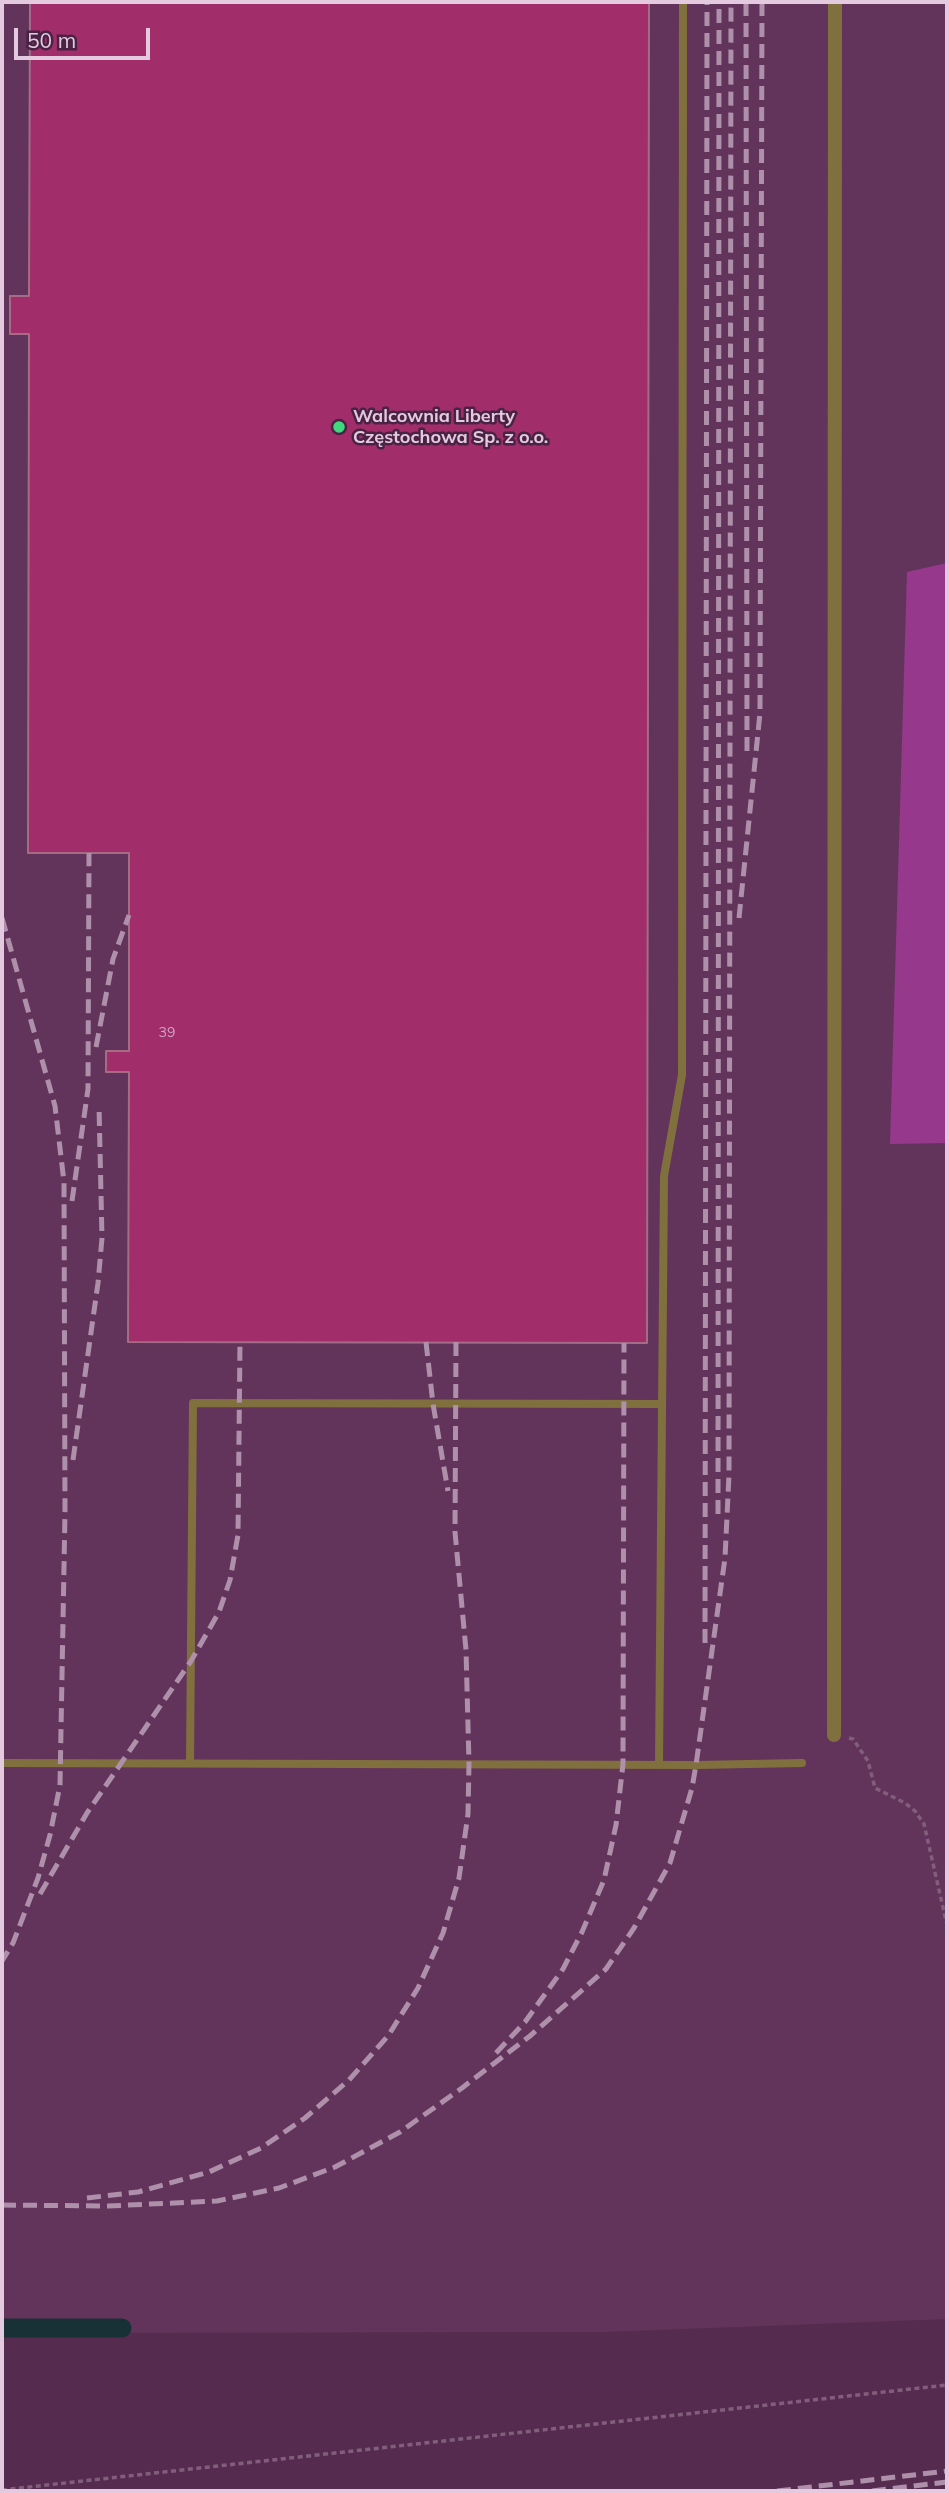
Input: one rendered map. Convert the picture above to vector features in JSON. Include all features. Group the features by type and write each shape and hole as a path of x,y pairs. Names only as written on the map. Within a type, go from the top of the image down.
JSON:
{"street":[{"path":"834,1735 835,2"}],"lane":[{"path":"659,1764 664,1176 682,1076 683,2"},
{"path":"190,1762 193,1403 663,1404"},
{"path":"2,1763 802,1763"}],"path":[{"path":"834,1735 853,1739 869,1761 875,1788 905,1803 924,1824 947,1925"},
{"path":"2,2490 947,2385"}],"shaded area":[{"path":"2,2 947,2 947,2319 604,2332 2,2333"},
{"path":"947,563 947,1143 890,1144 907,572"}],"building":[{"name":"Walcownia Liberty Częstochowa Sp. z o.o.","path":"30,2 649,2 647,1343 128,1342 129,1072 106,1072 106,1051 129,1051 129,853 28,853 29,334 10,334 10,296 29,296"}],"waterway":[{"path":"2,2328 122,2328"}],"railway":[{"path":"705,1643 707,2"},
{"path":"718,1514 719,2"},
{"path":"2,2205 108,2206 217,2201 279,2188 335,2167 400,2132 462,2088 530,2036 606,1969 634,1928 670,1863 696,1765 725,1558 729,1475 731,2"},
{"path":"746,2 747,755"},
{"path":"739,918 760,713 762,2"},
{"path":"72,1201 88,1089 89,853"},
{"path":"96,1047 113,959 129,915"},
{"path":"2,918 55,1106 64,1182 65,1512 60,1785 38,1878 13,1943 2,1961"},
{"path":"73,1460 102,1238 99,1106"},
{"path":"40,1894 87,1813 191,1661 219,1612 230,1580 238,1535 240,1342"},
{"path":"426,1342 433,1404 448,1491"},
{"path":"87,2198 138,2192 209,2172 261,2148 305,2118 349,2080 388,2036 418,1988 443,1933 459,1878 468,1814 466,1650 455,1532 456,1342"},
{"path":"496,2053 525,2022 563,1969 604,1880 616,1825 623,1764 624,1343"},
{"path":"777,2491 947,2471"},
{"path":"872,2491 947,2482"}],"place":[{"name":"Walcownia Liberty Częstochowa Sp. z o.o.","path":"339,427"}]}
